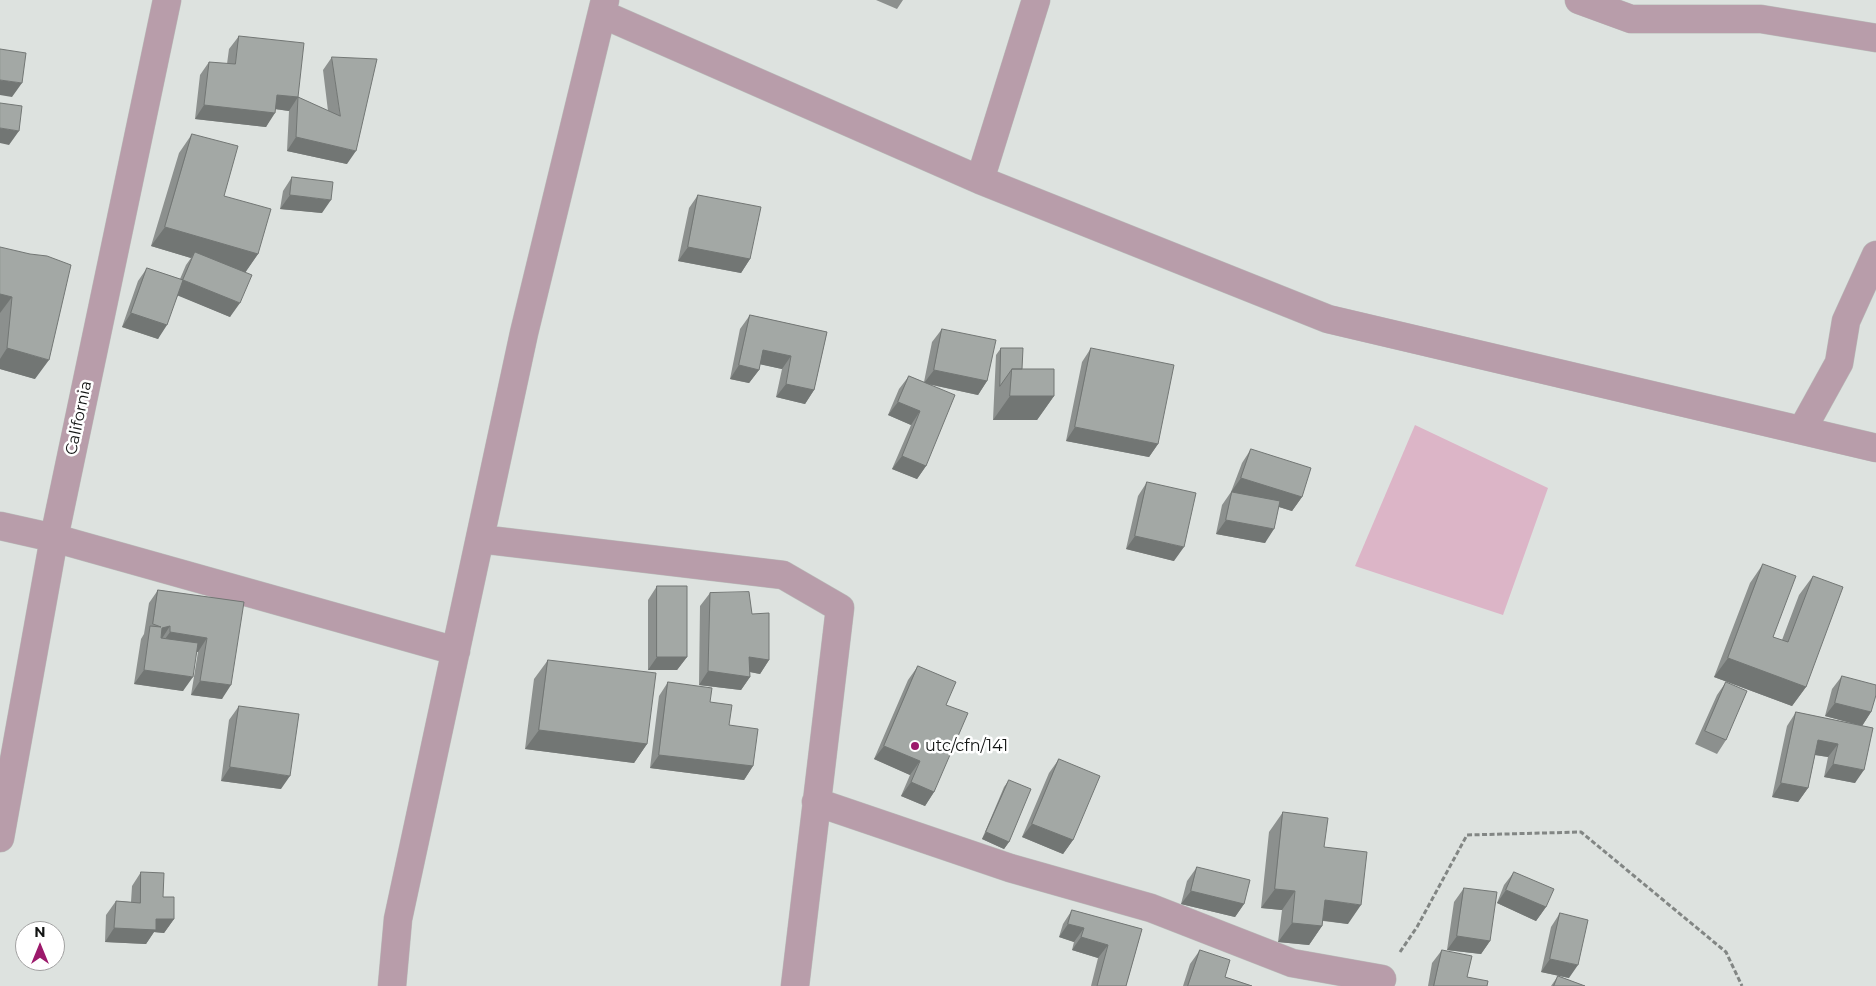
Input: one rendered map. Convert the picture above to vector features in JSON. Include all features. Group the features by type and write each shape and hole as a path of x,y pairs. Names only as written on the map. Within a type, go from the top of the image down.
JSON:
{"street":[{"name":"California","path":"0,838 54,538 167,0"},
{"path":"980,180 1036,0"},
{"path":"1579,0 1631,20 1761,20 1876,38"},
{"path":"392,986 398,919 524,333 604,7 980,180 1328,319 1876,448"},
{"path":"1802,430 1839,363 1846,320 1876,255"},
{"path":"0,526 54,538 456,651"},
{"path":"480,539 783,575 840,608 816,802 800,984"},
{"path":"816,802 1010,868 1151,908 1292,962 1382,979"}],"path":[{"path":"1382,979 1418,927 1467,835 1581,832 1726,952 1742,986"}],"shaded area":[{"path":"1415,425 1548,488 1503,615 1355,566"}],"building":[{"path":"239,36 304,43 298,97 277,95 275,113 204,105 209,62 235,64"},
{"path":"0,49 26,53 22,83 0,80"},
{"path":"332,57 377,59 356,151 296,137 298,97 340,116"},
{"path":"0,103 22,106 19,131 0,128"},
{"path":"192,134 238,146 224,196 271,209 258,254 165,227"},
{"path":"292,177 333,182 331,200 290,195"},
{"path":"698,195 761,207 750,259 688,247"},
{"path":"0,247 47,256 71,265 49,360 7,348 12,297 0,294"},
{"path":"195,252 252,275 240,303 183,280"},
{"path":"147,268 183,280 167,325 131,313"},
{"path":"750,315 827,332 814,390 786,384 791,356 763,350 759,370 739,365"},
{"path":"942,329 996,340 987,381 934,370"},
{"path":"1001,348 1023,348 1022,369 1012,369 1000,386"},
{"path":"1091,348 1174,365 1158,444 1075,427"},
{"path":"1012,369 1054,369 1054,396 1010,396"},
{"path":"909,376 955,395 926,466 902,456 920,411 898,402"},
{"path":"1251,449 1311,468 1302,497 1241,478"},
{"path":"1147,482 1196,493 1184,547 1135,536"},
{"path":"1232,492 1280,501 1274,529 1226,520"},
{"path":"1763,564 1796,576 1773,637 1788,642 1813,576 1843,587 1806,687 1728,658"},
{"path":"657,586 687,586 687,657 657,657"},
{"path":"158,590 244,602 231,685 200,681 207,638 170,632 170,626 162,628 161,638 198,643 193,677 144,670 150,626 161,627 153,624"},
{"path":"749,592 752,614 769,613 769,660 749,657 750,677 708,671 710,593"},
{"path":"548,660 656,673 647,744 539,730"},
{"name":"utc/cfn/141","path":"918,666 956,682 946,705 968,713 934,792 911,782 920,761 884,746"},
{"path":"1842,676 1876,685 1876,695 1871,712 1835,703"},
{"path":"668,682 712,688 710,702 732,705 729,725 758,729 753,766 659,755"},
{"path":"1726,682 1747,691 1726,740 1705,731"},
{"path":"239,706 299,714 290,776 230,767"},
{"path":"1796,712 1873,728 1864,770 1833,764 1838,744 1818,740 1808,788 1781,783"},
{"path":"1059,759 1100,776 1073,840 1032,824"},
{"path":"1009,780 1031,789 1009,842 986,832"},
{"path":"1283,812 1328,818 1324,847 1367,852 1361,905 1325,900 1322,926 1292,923 1295,891 1275,889"},
{"path":"1197,867 1250,880 1244,904 1191,891"},
{"path":"141,872 164,873 163,897 174,897 174,919 156,919 156,930 114,928 116,901 140,903"},
{"path":"1514,872 1554,889 1546,907 1506,890"},
{"path":"1464,888 1497,892 1490,941 1457,936"},
{"path":"1072,910 1142,929 1126,986 1097,986 1108,945 1081,937 1084,928 1068,924"},
{"path":"1560,913 1588,920 1578,965 1550,959"},
{"path":"1200,950 1230,960 1225,977 1252,986 1188,986"},
{"path":"1442,950 1472,956 1467,977 1488,981 1487,986 1434,986"},
{"path":"1558,976 1585,986 1554,986"}],"place":[{"name":"utc/cfn/141","path":"915,746"}]}
